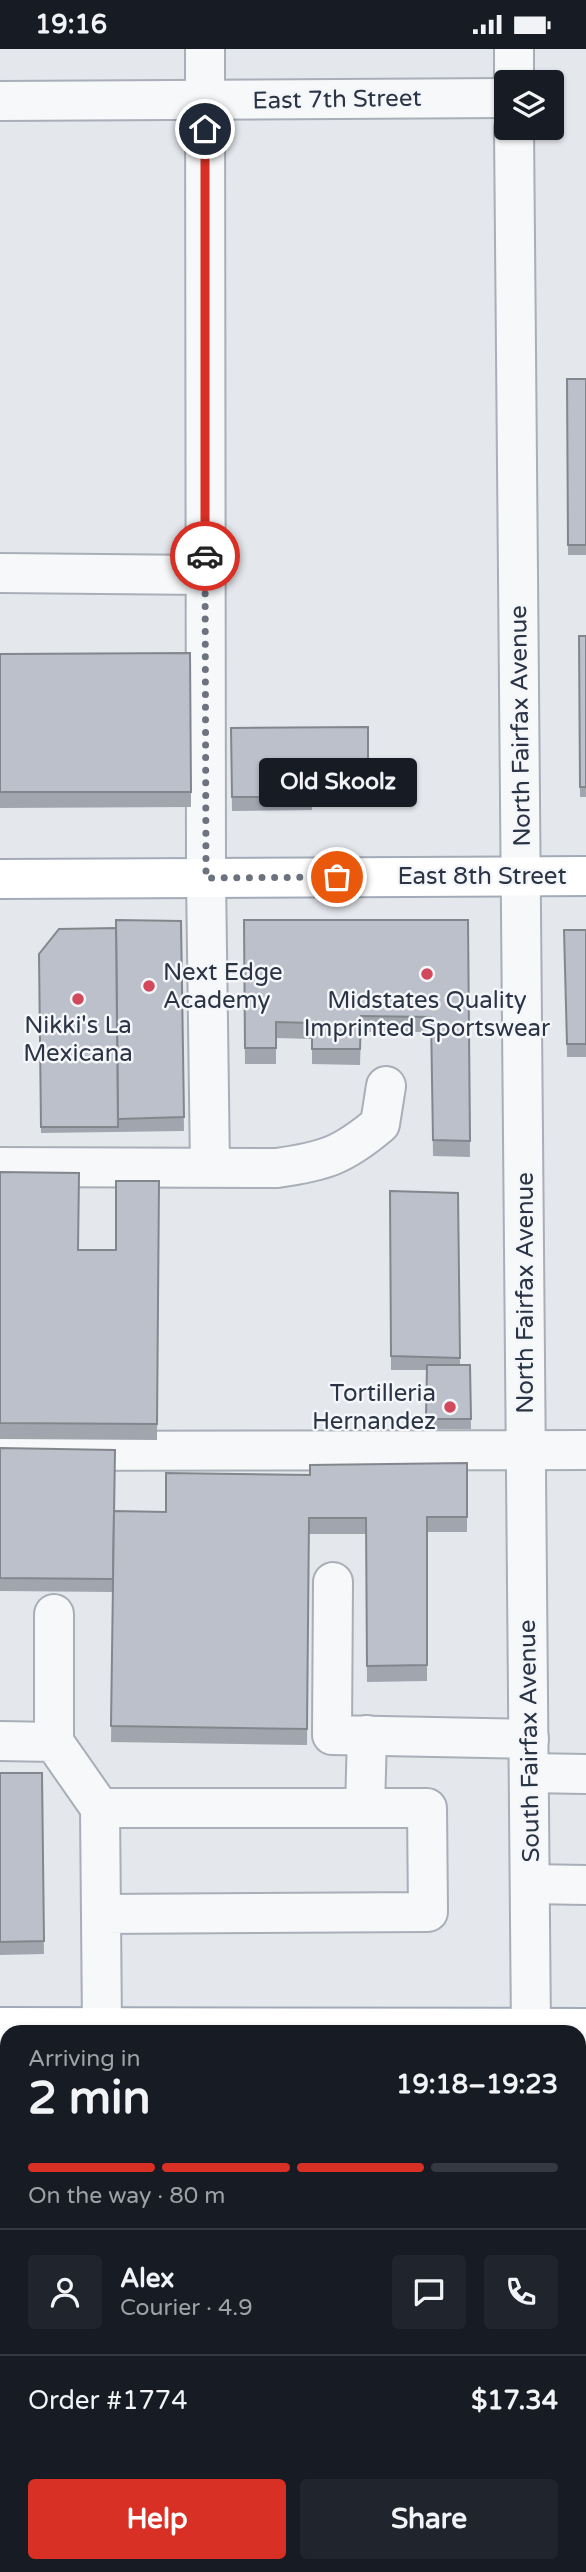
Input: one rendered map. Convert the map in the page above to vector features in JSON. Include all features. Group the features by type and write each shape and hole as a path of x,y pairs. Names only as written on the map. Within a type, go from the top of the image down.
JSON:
{"main road":[{"name":"East 8th Street","path":"0,879 586,876"}],"street":[{"path":"205,49 206,878 210,1167"},
{"path":"514,49 514,70"},
{"name":"East 7th Street","path":"0,101 494,98"},
{"name":"North Fairfax Avenue","path":"514,140 526,1451"},
{"path":"0,573 205,575"},
{"path":"0,1167 277,1168 317,1162 353,1147 380,1124 386,1086"},
{"path":"0,1451 586,1450"},
{"name":"South Fairfax Avenue","path":"526,1451 531,2025"},
{"path":"333,1582 332,1735 367,1735 529,1756 586,1774"},
{"path":"54,1614 54,1742 100,1808 102,2025"},
{"path":"365,1808 367,1735"},
{"path":"0,1741 54,1742"},
{"path":"100,1808 426,1808 428,1912 102,1914"},
{"path":"530,1884 586,1885"}],"building":[{"path":"567,379 586,379 586,545 568,545"},
{"path":"579,636 586,636 586,787 580,787"},
{"path":"190,653 191,792 0,792 0,654"},
{"path":"368,727 368,793 339,794 339,761 312,761 312,797 232,797 231,728"},
{"name":"Next Edge Academy","path":"116,920 181,921 184,1117 118,1119"},
{"path":"244,920 468,920 470,1141 433,1140 431,1017 361,1016 360,1049 312,1049 312,1023 276,1022 276,1048 245,1048"},
{"name":"Nikki's La Mexicana","path":"116,928 118,1127 41,1127 39,954 59,929"},
{"path":"564,930 586,930 586,1044 567,1044"},
{"path":"0,1172 79,1173 78,1250 116,1250 116,1181 159,1181 157,1424 0,1423"},
{"path":"390,1191 458,1193 460,1358 391,1356"},
{"path":"427,1365 470,1365 471,1419 426,1419"},
{"path":"0,1448 115,1450 113,1579 0,1578"},
{"path":"467,1463 467,1517 427,1517 427,1665 367,1666 366,1518 309,1518 307,1729 111,1726 114,1511 166,1512 166,1473 310,1475 310,1465"},
{"path":"0,1773 42,1773 44,1941 0,1942"}],"way so far":[{"path":"205,556 206,878 337,877"}],"place":[{"name":"Old Skoolz","path":"337,877"},
{"name":"Midstates Quality Imprinted Sportswear","path":"427,974"},
{"name":"Next Edge Academy","path":"149,986"},
{"name":"Nikki's La Mexicana","path":"78,999"},
{"name":"Tortilleria Hernandez","path":"450,1407"}],"route":[{"path":"205,129 205,556"}]}
